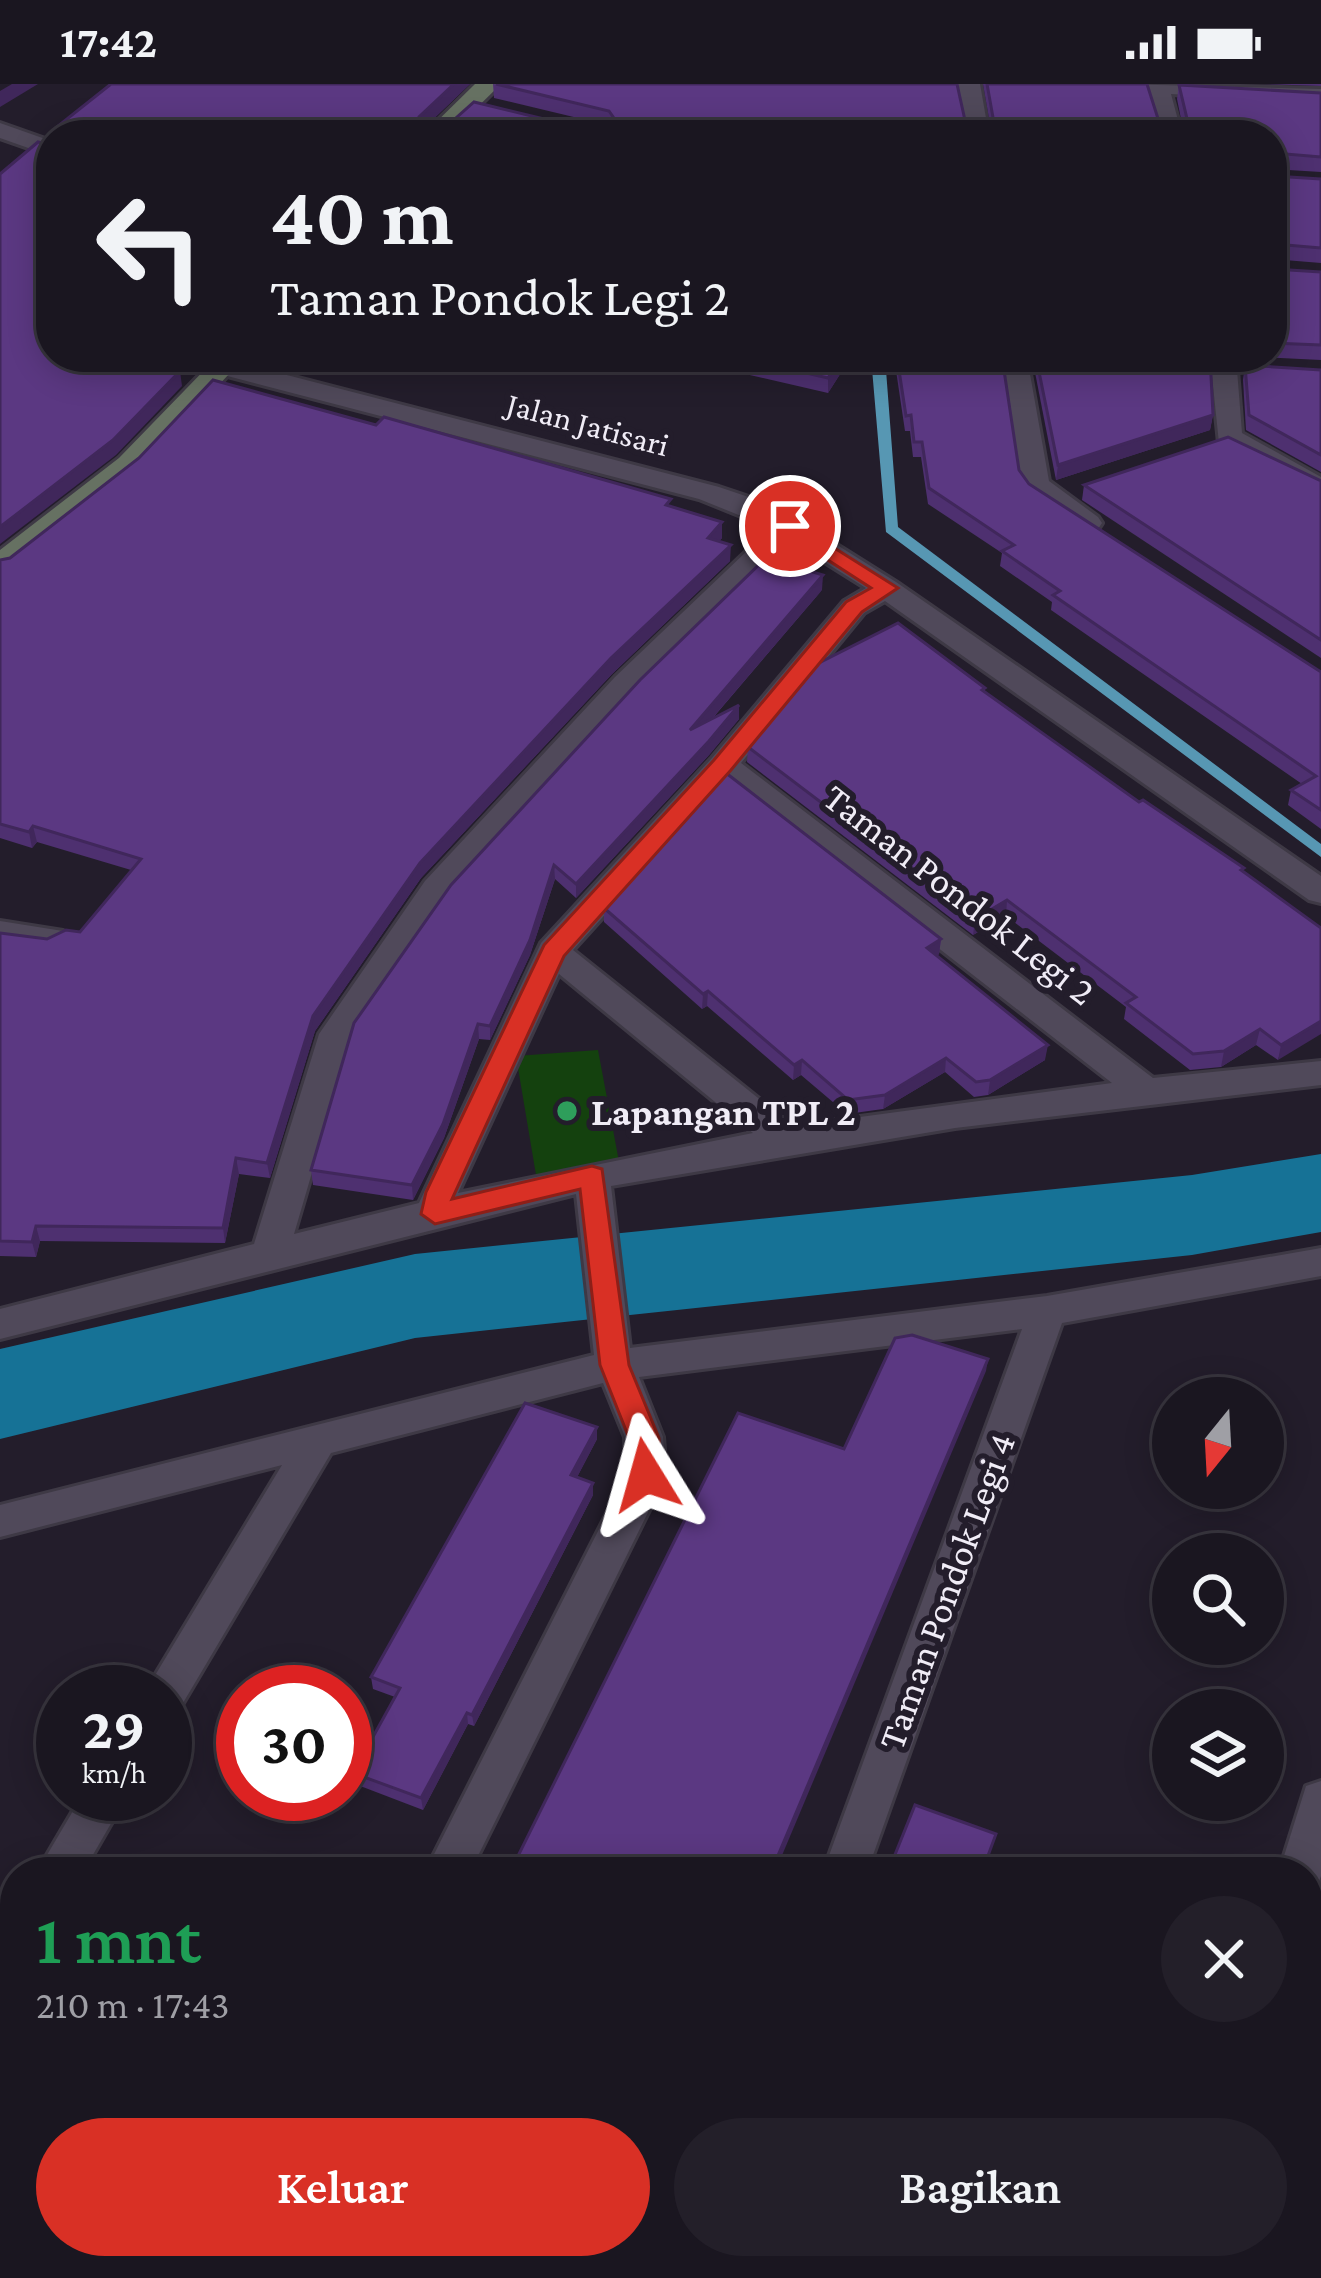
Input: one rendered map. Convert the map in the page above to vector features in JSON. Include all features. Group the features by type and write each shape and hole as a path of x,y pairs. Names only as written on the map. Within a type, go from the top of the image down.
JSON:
{"street":[{"path":"968,84 974,120"},
{"path":"1130,84 1321,96"},
{"path":"1158,87 1166,120"},
{"path":"454,120 482,98"},
{"path":"0,130 36,143"},
{"name":"Jalan Jatisari","path":"0,564 129,464 218,372"},
{"name":"Jalan Jatisari","path":"265,372 709,493 790,526"},
{"path":"1017,372 1036,484 1107,536"},
{"path":"1230,372 1218,441 1314,481"},
{"path":"1049,497 1094,482"},
{"path":"270,1251 336,1034 437,889 626,684 790,526 1321,892"},
{"path":"435,1214 440,1192 553,951 723,765 854,607 886,588"},
{"name":"Taman Pondok Legi 2","path":"723,765 1145,1090"},
{"path":"0,932 51,939"},
{"path":"553,951 787,1142"},
{"path":"0,1324 270,1251 435,1214 595,1193 787,1142 1145,1090 1321,1072"},
{"path":"455,1857 646,1475 644,1438 611,1348 595,1193"},
{"path":"0,1521 316,1442 611,1348 1047,1311 1321,1262"},
{"name":"Taman Pondok Legi 4","path":"850,1857 1047,1311"},
{"path":"183,1665 316,1442"},
{"path":"1305,1857 1321,1800"},
{"path":"68,1857 90,1821"}],"green space":[{"name":"Lapangan TPL 2","path":"598,1050 620,1167 536,1175 516,1056"}],"building":[{"path":"111,84 454,84 419,120 66,120"},
{"path":"496,84 957,84 965,120 615,120 609,111"},
{"path":"987,84 1147,84 1158,120 993,120"},
{"path":"1179,85 1321,93 1321,157 1287,154 1287,120 1187,120"},
{"path":"474,102 548,120 454,120"},
{"path":"36,144 36,372 179,372 113,440 0,527 0,174"},
{"path":"1287,177 1321,179 1321,248 1287,245"},
{"path":"1287,270 1321,272 1321,345 1287,344"},
{"path":"1321,370 1321,455 1249,415 1246,372"},
{"path":"899,372 1004,372 1019,470 1029,484 1321,672 1321,810 1291,790 1316,776 1053,595 1060,591 1002,551 1014,545 929,488 922,442 914,442 911,415 906,416"},
{"path":"1039,372 1211,372 1213,415 1058,465"},
{"path":"213,380 376,425 384,417 671,499 666,505 722,522 708,538 731,545 611,658 420,863 313,1016 267,1163 236,1158 223,1228 36,1226 32,1242 0,1241 0,933 47,939 66,930 80,932 141,859 33,826 29,832 0,824 0,560 10,558 139,458"},
{"path":"1228,437 1321,481 1321,640 1084,485"},
{"path":"766,558 823,575 690,730 739,705 709,741 576,884 554,865 530,940 490,1026 478,1024 443,1124 412,1185 311,1170 354,1023 451,885 640,680"},
{"path":"898,623 985,688 982,690 1139,802 1143,800 1244,868 1241,870 1321,928 1321,1021 1281,1045 1260,1029 1224,1051 1193,1054 1126,1003 1136,997 1007,900 975,919 748,747 815,665"},
{"path":"726,773 941,939 927,948 1048,1045 990,1080 976,1082 946,1058 885,1095 848,1100 802,1060 794,1065 708,991 703,994 604,908"},
{"path":"912,1335 988,1359 777,1857 517,1857 738,1413 844,1449 895,1338"},
{"path":"525,1403 597,1427 571,1475 593,1483 472,1715 467,1713 421,1798 372,1780 372,1739 400,1688 372,1675"},
{"path":"915,1805 996,1834 988,1857 894,1857"}],"waterway":[{"path":"879,372 891,529 1321,852"},
{"path":"0,1394 415,1296 1192,1215 1321,1193"}],"place":[{"name":"Lapangan TPL 2","path":"567,1111"}],"route":[{"path":"646,1475 644,1438 615,1365 608,1331 592,1176 435,1214 440,1192 553,951 723,765 854,607 886,588 790,526"}]}
